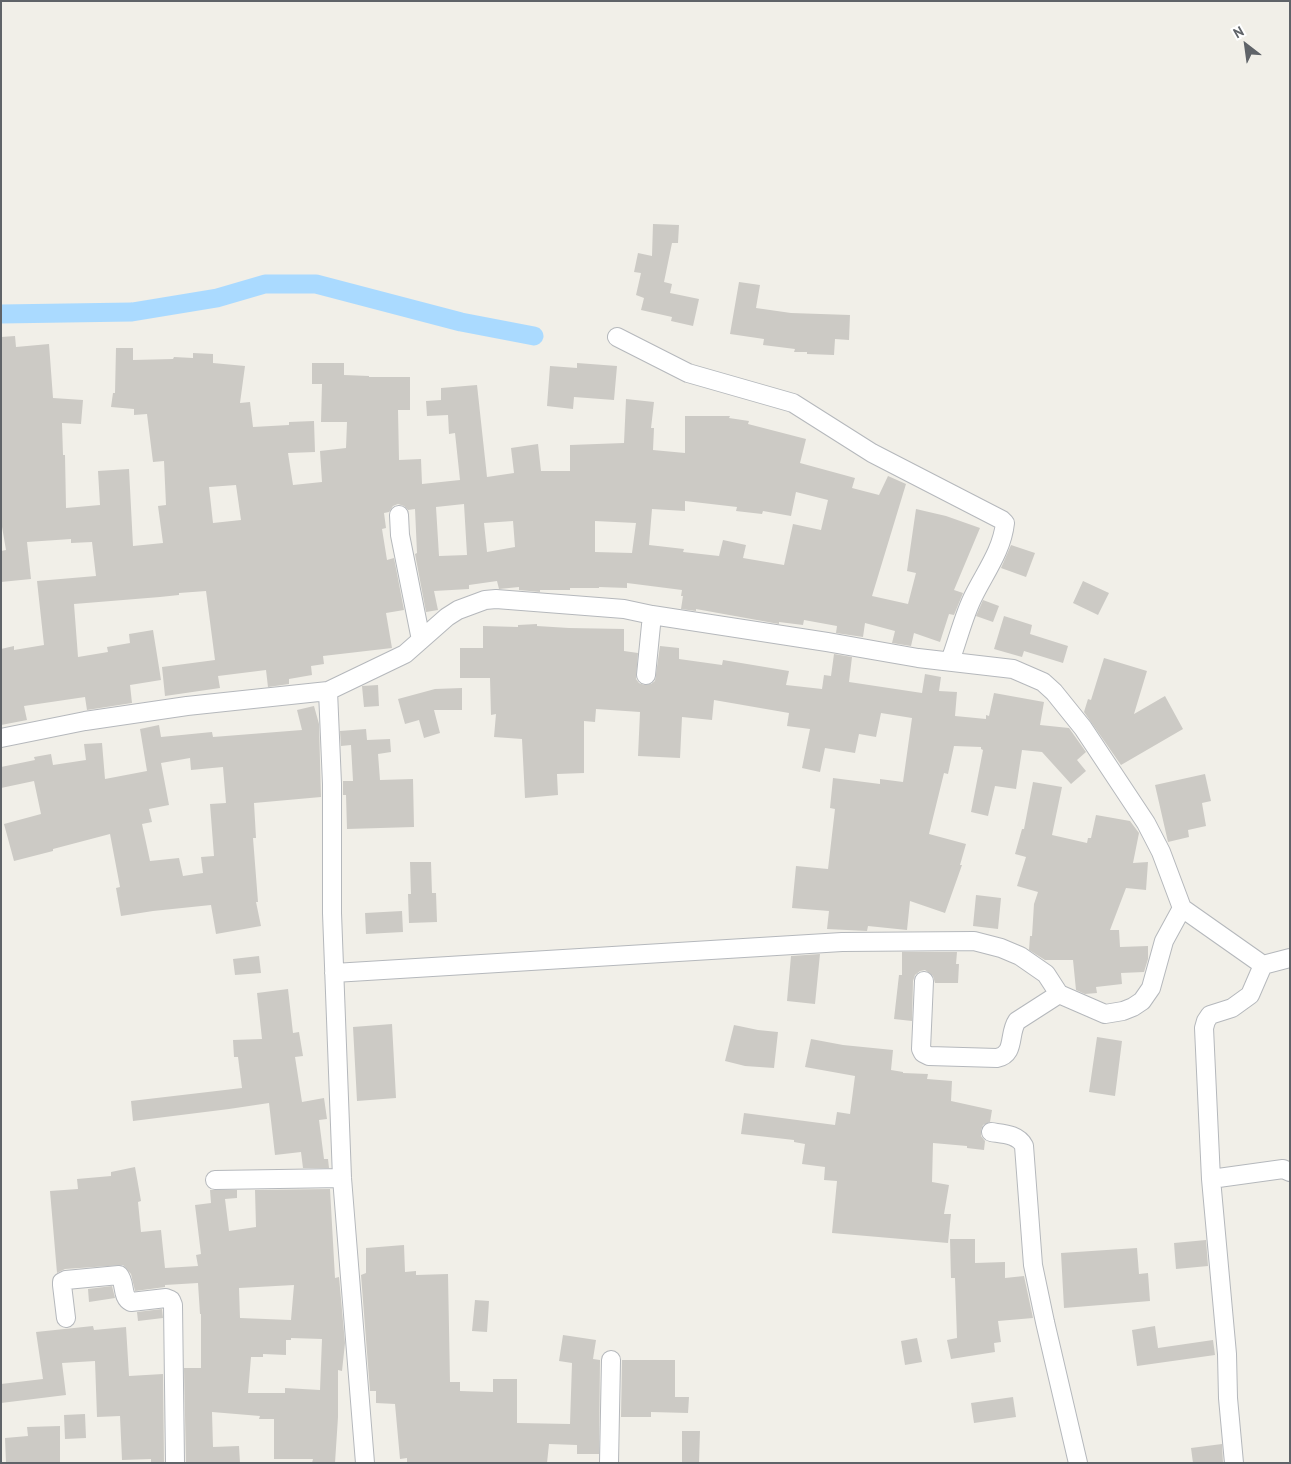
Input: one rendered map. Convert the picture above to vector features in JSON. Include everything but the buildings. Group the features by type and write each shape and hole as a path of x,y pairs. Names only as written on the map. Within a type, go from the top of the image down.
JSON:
{"street":[{"path":"616,337 688,373 793,403 872,453 1002,520 1005,523 1002,539 991,564 973,596 950,661"},
{"path":"398,515 400,535 421,640"},
{"path":"1,738 85,721 187,706 328,691 405,654 447,617 458,610 485,600 496,599 624,609 894,655 1012,669 1043,682 1054,692 1083,728 1146,823 1161,852 1182,908 1263,965 1290,958"},
{"path":"646,675 652,615"},
{"path":"328,691 332,784 332,913 342,1178 365,1463"},
{"path":"334,973 842,942 974,941 1020,956 1046,974 1060,994 1105,1014 1133,1007 1142,1001 1151,988 1164,941 1182,908"},
{"path":"1234,1463 1228,1398 1227,1354 1211,1179 1205,1058 1206,1021 1210,1015 1232,1008 1250,995 1263,965"},
{"path":"924,980 921,1049 923,1053 929,1056 1004,1057 1009,1052 1013,1026 1017,1021 1060,994"},
{"path":"991,1132 1016,1137 1021,1140 1024,1146 1033,1265 1071,1440 1078,1463"},
{"path":"1211,1179 1283,1170 1290,1172"},
{"path":"215,1180 342,1178"},
{"path":"66,1318 62,1282 66,1280 119,1275 123,1280 128,1301 166,1298 171,1300 173,1305 175,1463"},
{"path":"609,1463 611,1360"}],"waterway":[{"path":"1,314 132,312 217,298 265,284 316,284 461,322 534,336"}]}
